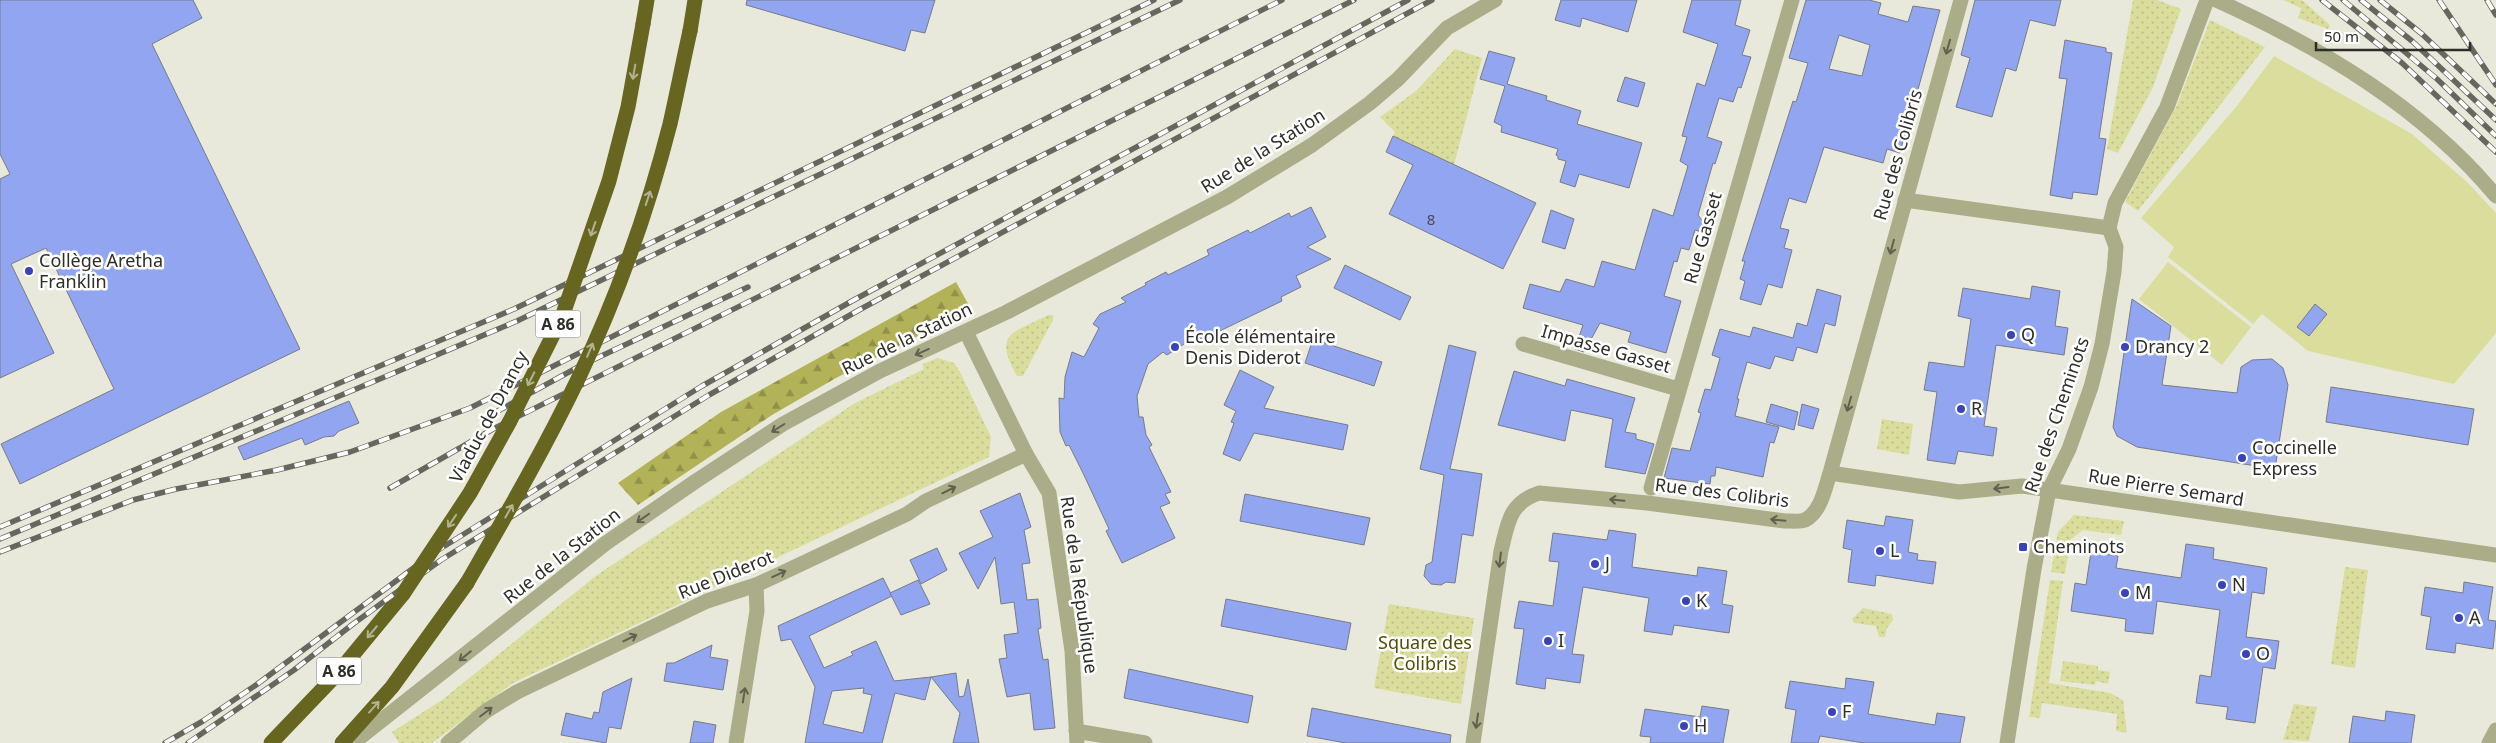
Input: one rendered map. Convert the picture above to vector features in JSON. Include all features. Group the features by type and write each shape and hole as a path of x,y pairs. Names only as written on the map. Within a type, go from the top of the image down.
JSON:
{"highway":[{"name":"Viaduc de Drancy","path":"271,743 336,674 403,594 470,493 510,420 562,317 595,225 628,107 647,0"},
{"name":"A 86","path":"342,743 392,687 467,584 538,460 580,375 620,280 648,197 670,124 695,0"}],"street":[{"name":"Rue de la Station","path":"353,743 606,543 783,424 880,371 966,332 1155,237 1227,197 1304,149 1370,103 1398,79 1447,28 1495,0"},
{"name":"Rue Gasset","path":"1651,488 1678,389 1792,0"},
{"name":"Rue des Colibris","path":"1473,743 1501,551 1508,523 1516,506 1525,498 1540,493 1647,503 1785,521 1804,520 1812,514 1819,504 1830,473 1961,0"},
{"name":"Rue des Cheminots","path":"2007,743 2034,569 2049,490 2069,449 2102,344 2116,247 2109,228 2115,203 2167,107 2206,0"},
{"path":"2216,0 2360,77 2406,109 2442,138 2496,196"},
{"path":"1905,200 2109,228"},
{"name":"Rue de la République","path":"966,332 1026,454 1049,493 1072,651 1076,737"},
{"name":"Impasse Gasset","path":"1523,344 1678,389"},
{"name":"Rue Diderot","path":"455,741 486,711 517,692 707,601 756,585 907,514 926,501 1026,454"},
{"name":"Rue Pierre Semard","path":"1830,473 1947,492 1970,492 2022,486 2496,556"},
{"path":"736,743 757,611 756,585"},
{"path":"2489,743 2496,730"},
{"path":"1076,737 1145,743"}],"green space":[{"path":"2133,0 2157,0 2181,9 2153,87 2118,153 2107,149"},
{"path":"2283,0 2302,0 2330,25 2328,29 2298,18 2301,8"},
{"path":"2210,20 2265,47 2138,211 2125,202 2177,105"},
{"path":"1455,49 1482,58 1454,165 1393,136 1395,132 1380,117 1416,91"},
{"path":"2274,56 2412,134 2467,182 2496,213 2496,333 2454,384 2308,351 2262,314 2253,324 2168,257 2174,247 2141,218 2236,107"},
{"path":"2168,262 2251,327 2222,365 2139,299"},
{"path":"956,282 971,309 836,378 772,415 638,505 618,483 721,412"},
{"path":"1048,315 1053,315 1053,320 1023,376 1017,376 1007,351 1007,343 1010,336 1024,326"},
{"path":"938,358 954,363 960,372 991,437 989,457 513,683 432,743 399,743 392,732 442,700 597,575 855,403 924,369 922,364"},
{"path":"1882,419 1913,424 1909,455 1877,449"},
{"path":"2074,515 2124,521 2121,535 2083,530 2070,540 2065,574 2051,572 2058,532"},
{"path":"2345,567 2368,570 2355,668 2331,664"},
{"path":"2050,580 2063,581 2049,683 2110,693 2123,700 2127,733 2116,731 2117,714 2042,703 2040,718 2029,717"},
{"name":"Square des Colibris","path":"1389,604 1474,618 1461,704 1374,688"},
{"path":"1863,608 1892,614 1893,620 1887,628 1885,637 1879,637 1876,626 1854,623 1852,619"},
{"path":"2063,661 2098,666 2098,670 2110,672 2108,684 2096,681 2095,685 2060,681"},
{"path":"2294,704 2317,707 2309,741 2283,740"}],"building":[{"path":"0,0 193,0 202,18 152,44 300,349 20,484 1,444 114,389 46,248 11,264 54,353 0,378 0,179 10,174 0,154"},
{"path":"747,0 935,0 925,33 911,30 905,51 746,5"},
{"path":"1561,0 1637,0 1628,32 1582,18 1580,27 1555,20"},
{"path":"1692,0 1741,0 1735,25 1750,30 1742,55 1751,57 1741,88 1738,87 1733,102 1719,98 1707,137 1722,142 1715,164 1713,163 1698,215 1713,235 1695,230 1689,250 1681,248 1677,262 1674,261 1664,296 1681,301 1666,353 1628,342 1631,332 1600,323 1584,352 1575,349 1583,325 1523,308 1530,284 1560,292 1566,279 1594,287 1602,261 1635,270 1653,209 1673,216 1688,166 1680,161 1687,137 1682,136 1697,83 1705,86 1718,44 1683,32"},
{"path":"1806,0 1869,0 1881,3 1878,14 1908,22 1913,6 1940,10 1917,93 1915,93 1900,153 1887,149 1883,163 1824,147 1806,203 1789,198 1780,228 1789,230 1784,248 1792,250 1782,288 1768,284 1761,305 1740,299 1745,281 1740,279 1745,261 1742,261 1793,101 1796,102 1808,63 1789,58","holes":["1839,35 1870,45 1862,76 1829,69"]},
{"path":"1975,0 2061,0 2055,26 2030,20 2016,71 2006,68 1992,117 1956,107 1970,58 1961,55"},
{"path":"2065,40 2106,48 2106,52 2112,53 2099,138 2106,139 2097,195 2073,192 2072,199 2050,195 2067,79 2059,78"},
{"path":"1489,51 1515,58 1507,84 1547,96 1546,100 1581,111 1577,124 1642,143 1629,188 1579,174 1575,187 1560,182 1566,161 1558,159 1556,155 1558,149 1501,132 1502,126 1494,122 1505,86 1480,79"},
{"path":"1625,77 1645,83 1638,107 1617,101"},
{"path":"1393,136 1536,203 1503,269 1389,214 1413,165 1386,152"},
{"path":"1311,207 1326,237 1307,247 1331,259 1296,276 1301,287 1281,297 1282,301 1201,340 1198,335 1167,355 1163,352 1148,364 1137,396 1139,417 1143,417 1146,435 1152,445 1149,447 1171,492 1165,494 1170,503 1160,507 1175,538 1122,563 1106,531 1109,529 1083,473 1069,445 1066,446 1060,432 1059,398 1064,399 1065,377 1072,352 1084,357 1099,328 1093,324 1100,314 1126,302 1121,298 1146,285 1145,283 1166,272 1168,275 1209,255 1207,250 1248,230 1250,233 1289,213 1291,217"},
{"path":"1551,210 1574,219 1565,249 1542,242"},
{"path":"1345,265 1411,297 1400,320 1334,288"},
{"path":"2032,286 2060,291 2055,326 2068,328 2064,355 1996,345 1984,426 1997,428 1993,456 1958,451 1955,464 1927,460 1937,392 1924,390 1929,362 1964,367 1971,319 1958,316 1963,288 2030,299"},
{"path":"1817,289 1841,296 1835,326 1825,323 1817,353 1797,347 1793,361 1775,356 1770,369 1747,362 1737,399 1739,399 1735,416 1779,427 1774,443 1770,442 1763,477 1716,467 1715,476 1711,476 1710,484 1664,478 1672,448 1690,451 1701,413 1698,412 1705,389 1711,390 1720,358 1712,355 1720,329 1750,337 1753,327 1793,338 1797,323 1807,326"},
{"path":"2132,299 2171,326 2162,385 2237,393 2241,367 2252,360 2272,359 2283,368 2288,385 2275,469 2137,447 2117,436 2113,427"},
{"path":"2315,304 2327,314 2309,336 2297,327"},
{"path":"1313,339 1382,362 1374,386 1305,363"},
{"path":"1449,345 1476,352 1450,469 1482,474 1473,536 1462,534 1455,583 1446,582 1441,585 1431,584 1424,576 1426,565 1432,562 1444,475 1420,469"},
{"path":"1240,370 1274,387 1264,408 1348,425 1343,450 1254,433 1240,461 1223,454 1234,423 1231,422 1236,411 1224,405"},
{"path":"1514,371 1565,386 1567,379 1635,398 1625,432 1636,434 1636,439 1654,444 1645,474 1605,467 1613,419 1571,410 1565,441 1498,425"},
{"path":"2331,387 2474,409 2468,445 2326,422"},
{"path":"349,401 359,423 339,431 334,436 324,437 305,445 302,438 244,460 238,447"},
{"path":"1771,404 1798,412 1794,430 1766,422"},
{"path":"1802,404 1819,409 1813,429 1798,425"},
{"path":"1020,493 1031,527 1024,530 1030,563 1022,564 1027,600 1038,599 1041,628 1038,629 1043,660 1048,659 1055,728 1034,730 1030,693 1007,697 999,659 1007,658 1004,635 1018,633 1014,602 1001,604 995,557 978,589 959,553 993,537 980,511"},
{"path":"1245,494 1370,518 1364,545 1240,521"},
{"name":"L","path":"1886,516 1913,520 1908,552 1918,554 1917,560 1936,562 1933,584 1876,575 1875,586 1848,582 1852,550 1843,548 1847,520 1884,526"},
{"path":"1609,530 1636,534 1632,567 1697,576 1698,567 1727,571 1722,604 1733,606 1729,633 1674,625 1672,635 1644,631 1649,598 1583,587 1572,654 1584,655 1580,683 1546,678 1545,689 1516,684 1524,629 1514,628 1519,601 1553,606 1559,562 1549,561 1553,533 1607,540"},
{"path":"2186,544 2214,548 2213,559 2267,568 2264,594 2252,592 2246,637 2279,641 2275,669 2263,667 2255,723 2226,719 2228,707 2196,703 2200,675 2211,677 2220,610 2157,601 2153,634 2125,631 2126,619 2071,611 2075,583 2086,585 2091,552 2118,556 2116,568 2181,578"},
{"path":"937,548 947,570 921,584 910,560"},
{"path":"883,578 892,596 809,636 824,668 853,655 851,652 876,641 894,681 931,677 925,700 895,693 882,743 805,743 815,687 791,639 781,641 778,626","holes":["864,688 863,693 872,695 863,733 823,724 832,691"]},
{"path":"918,580 930,604 901,615 890,593"},
{"name":"A","path":"2464,582 2493,587 2488,620 2496,621 2493,649 2456,643 2455,653 2426,649 2431,617 2421,615 2425,587 2463,593"},
{"path":"1226,599 1351,623 1346,650 1221,626"},
{"path":"712,645 710,657 728,660 723,690 664,681 667,663 674,663"},
{"path":"1129,669 1253,696 1248,723 1124,698"},
{"path":"956,673 959,697 964,696 968,679 979,743 953,743 960,713 931,677"},
{"path":"632,678 621,729 609,727 606,743 561,735 566,713 592,719 594,712 599,713 603,692"},
{"name":"F","path":"1846,678 1874,682 1868,714 1935,725 1937,713 1965,717 1960,743 1864,743 1820,736 1818,743 1791,743 1796,710 1785,708 1790,681 1845,689"},
{"name":"H","path":"1702,706 1729,710 1723,743 1650,743 1651,737 1640,736 1645,709 1700,717"},
{"path":"1312,708 1451,735 1450,743 1346,743 1307,736"},
{"path":"2386,711 2415,715 2411,743 2349,743 2353,716 2385,721"},
{"path":"694,721 716,725 713,743 690,743"}],"railway":[{"path":"0,527 514,309 1154,0"},
{"path":"0,539 517,321 1180,0"},
{"path":"0,552 133,500 176,489 277,470 350,452 470,408 1282,0"},
{"path":"390,488 493,429 1354,0"},
{"path":"165,743 203,721 256,685 435,552 702,386 852,301 1408,0"},
{"path":"188,743 294,670 441,560 709,395 859,310 1432,0"},
{"path":"2322,0 2402,63 2496,152"},
{"path":"2343,0 2437,79 2496,136"},
{"path":"2361,0 2412,41 2496,120"},
{"path":"2380,0 2422,34 2496,104"},
{"path":"2439,0 2496,85"},
{"path":"2487,0 2496,15"},
{"path":"496,412 580,366 748,287"}],"place":[{"name":"Collège Aretha Franklin","path":"29,271"},
{"name":"Q","path":"2011,335"},
{"name":"École élémentaire Denis Diderot","path":"1175,347"},
{"name":"Drancy 2","path":"2125,347"},
{"name":"R","path":"1961,409"},
{"name":"Coccinelle Express","path":"2242,458"},
{"name":"Cheminots","path":"2023,547"},
{"name":"L","path":"1880,551"},
{"name":"J","path":"1595,564"},
{"name":"N","path":"2222,585"},
{"name":"M","path":"2125,593"},
{"name":"K","path":"1686,601"},
{"name":"A","path":"2459,618"},
{"name":"I","path":"1548,641"},
{"name":"O","path":"2246,654"},
{"name":"F","path":"1832,712"},
{"name":"H","path":"1684,726"}]}
